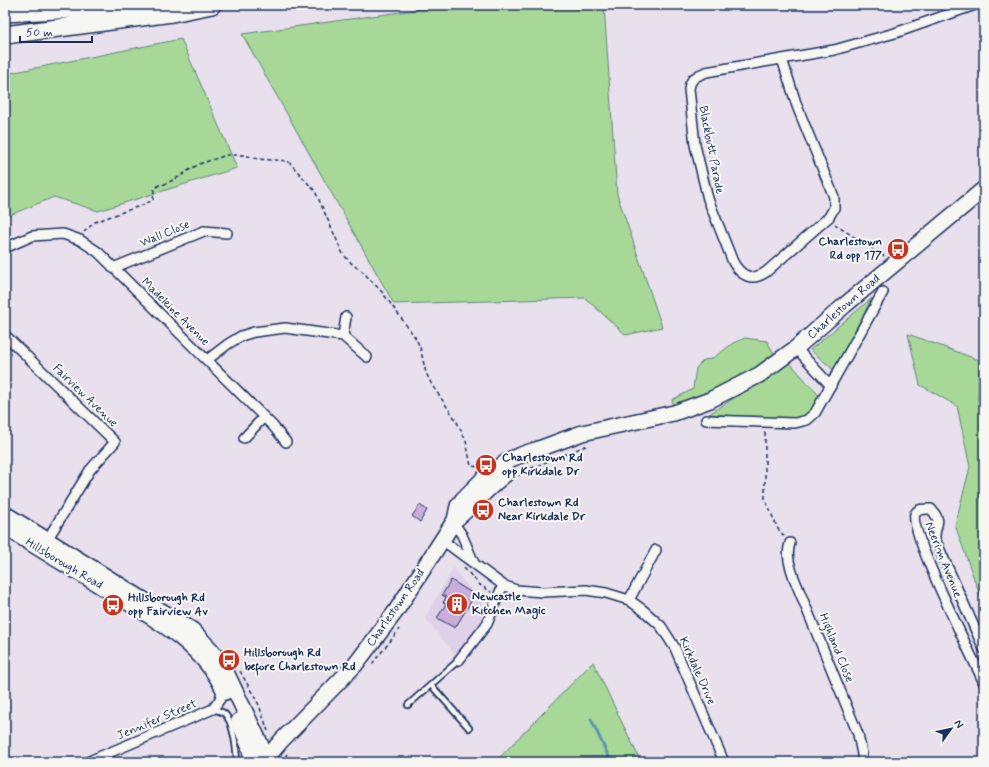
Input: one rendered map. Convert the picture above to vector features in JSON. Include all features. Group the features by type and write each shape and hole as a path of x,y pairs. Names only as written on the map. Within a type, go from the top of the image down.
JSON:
{"highway":[{"path":"5,13 141,5"},
{"path":"5,35 165,14 212,5"}],"main road":[{"name":"Charlestown Road","path":"260,761 355,665 396,611 442,540 454,521 458,506 485,477 511,459 526,452 536,450 582,433 674,413 710,400 759,375 796,348 984,189"},
{"path":"5,514 192,630 217,656 229,678 260,743 260,761"},
{"name":"Hillsborough Road","path":"5,528 162,624 201,656 210,666 223,688 249,746 260,761"}],"street":[{"name":"Blackbutt Parade","path":"829,217 766,272 757,277 752,277 737,269 716,224 708,199 695,145 689,94 690,84 693,79 706,72 834,50 895,33 975,5"},
{"path":"782,59 797,106 834,197 834,208 829,217"},
{"name":"Wall Close","path":"114,268 204,231 227,233"},
{"name":"Madeleine Avenue","path":"5,248 32,236 63,234 79,239 98,252 264,417 286,442"},
{"name":"Charlestown Road","path":"706,420 795,423 807,420 814,413 883,292"},
{"path":"343,336 346,316"},
{"path":"207,360 241,336 254,332 285,328 343,336 367,357"},
{"name":"Fairview Avenue","path":"5,335 115,442 90,470 47,540"},
{"name":"Charlestown Road","path":"796,348 830,386"},
{"path":"244,438 264,417"},
{"name":"Neerim Avenue","path":"984,649 935,539 938,517 931,509 924,508 915,514 915,525 926,556 984,683"},
{"path":"454,521 462,535 474,564"},
{"name":"Kirkdale Drive","path":"442,540 503,585 516,590 536,592 586,590 606,593 629,600 643,610 661,626 675,648 724,762"},
{"name":"Highland Close","path":"790,543 788,559 794,578 858,734 862,762"},
{"path":"629,600 656,550"},
{"path":"459,660 487,624 503,585"},
{"name":"Jennifer Street","path":"87,762 213,709 220,699 223,688"}],"lane":[{"path":"408,705 459,660"},
{"path":"431,685 469,728"},
{"path":"213,709 225,714 230,724 238,760"}],"path":[{"path":"79,239 95,222 153,200 154,190 159,185 165,184 181,176 199,164 227,155 244,155 258,159 288,161 315,191 343,254 382,292 415,337 420,347 426,373 432,385 456,420 466,441 471,466"},
{"path":"829,217 840,228 885,257"},
{"path":"765,422 765,500 778,529 790,543"},
{"path":"518,476 528,470 584,448 591,443"},
{"path":"460,564 476,581 491,592"},
{"path":"281,762 288,754"}],"shaded area":[{"path":"453,568 488,611 456,656 425,618"}],"green space":[{"path":"451,5 604,5 617,194 662,327 626,335 585,298 394,304 242,34"},
{"path":"181,39 237,168 98,211 54,197 5,217 5,74"},
{"path":"872,298 834,370 810,350"},
{"path":"908,334 979,360 978,401 984,405 984,607 955,525 970,467 957,406 920,385"},
{"path":"745,338 767,341 773,352 777,355 757,373 675,406 673,405 672,400 693,389 696,368 704,360 711,359 733,343"},
{"path":"790,363 822,399 802,421 709,414"},
{"path":"593,662 641,762 495,762"}],"building":[{"path":"420,505 427,510 420,522 412,516"},
{"name":"Newcastle Kitchen Magic","path":"451,580 472,593 471,596 473,598 455,628 437,618 446,604 443,603 446,597 442,595"}],"waterway":[{"path":"591,719 611,762"}],"place":[{"name":"Charlestown Rd opp 177","path":"898,249"},
{"name":"Charlestown Rd opp Kirkdale Dr","path":"486,465"},
{"name":"Charlestown Rd Near Kirkdale Dr","path":"483,510"},
{"name":"Newcastle Kitchen Magic","path":"457,604"},
{"name":"Hillsborough Rd opp Fairview Av","path":"113,605"},
{"name":"Hillsborough Rd before Charlestown Rd","path":"229,660"}]}
